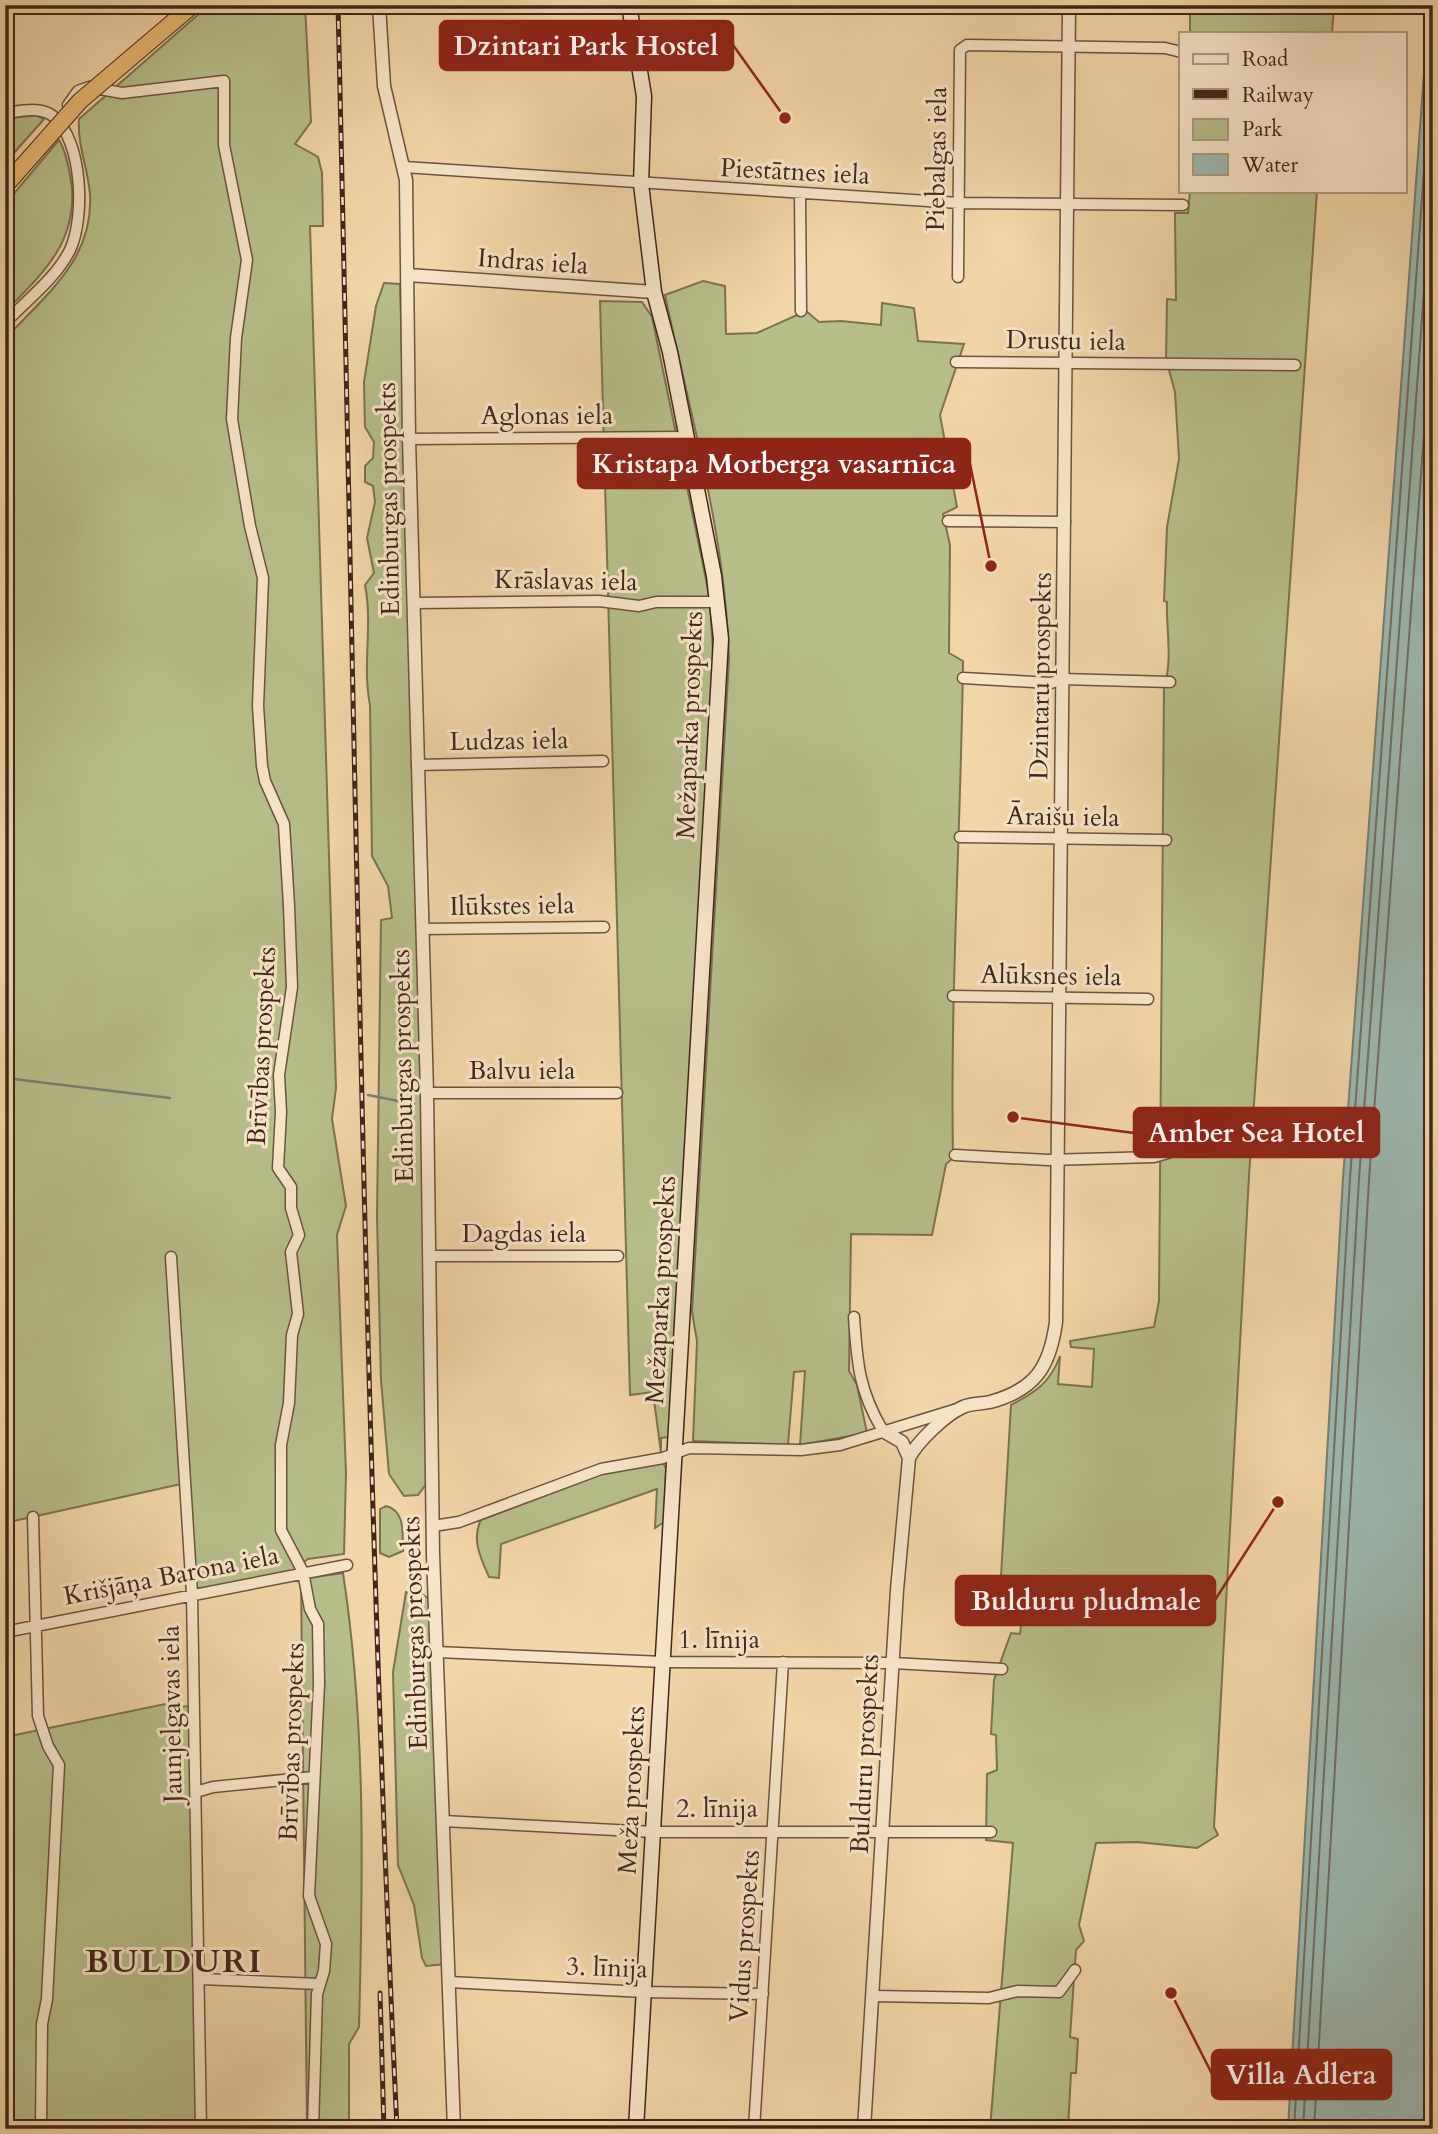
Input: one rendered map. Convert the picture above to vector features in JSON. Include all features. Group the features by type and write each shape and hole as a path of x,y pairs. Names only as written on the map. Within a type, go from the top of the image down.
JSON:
{"main road":[{"path":"5,186 80,100 193,5"},
{"name":"Mežaparka prospekts","path":"629,5 644,96 641,184 654,292 718,602 719,678 675,1454"},
{"name":"Meža prospekts","path":"636,2129 675,1454"}],"street":[{"name":"Edinburgas prospekts","path":"379,5 384,86 404,167 408,275 409,439 427,1093 433,1526 454,2129"},
{"name":"Dzintaru prospekts","path":"962,1407 992,1401 1032,1382 1041,1373 1053,1346 1057,1298 1069,5"},
{"name":"Piebalgas iela","path":"958,277 960,50 967,45 1068,47"},
{"path":"1068,47 1165,48 1179,52"},
{"name":"Brīvības prospekts","path":"52,116 68,104 78,91 89,87 122,93 224,81 224,145 247,260 236,338 232,419 250,526 263,578 258,706 262,766 265,781 284,824 289,906 292,987 279,1075 281,1112 278,1168 291,1187 291,1208 299,1235 291,1259 298,1314 292,1335 289,1403 281,1445 281,1530 303,1572 310,1609 318,1625 309,1896 326,1944 324,1971 319,1984 313,2129"},
{"path":"5,113 34,110 52,116 69,142 76,166 79,203 76,232 62,263 5,323"},
{"name":"Piestātnes iela","path":"404,167 960,203 1183,205"},
{"path":"800,194 801,311"},
{"name":"Indras iela","path":"408,275 654,292"},
{"name":"Drustu iela","path":"956,362 1295,365"},
{"name":"Aglonas iela","path":"409,439 686,437"},
{"path":"948,521 1065,522"},
{"name":"Krāslavas iela","path":"413,603 599,601 639,606 656,602 718,602"},
{"path":"963,678 1051,683 1062,679 1170,681"},
{"name":"Ludzas iela","path":"417,765 603,761"},
{"name":"Āraišu iela","path":"960,837 1166,840"},
{"name":"Ilūkstes iela","path":"422,929 604,928"},
{"name":"Alūksnes iela","path":"953,996 1148,999"},
{"name":"Balvu iela","path":"427,1093 617,1093"},
{"path":"955,1155 1058,1158 1154,1157 1168,1153"},
{"name":"Dagdas iela","path":"429,1256 618,1256"},
{"name":"Jaunjelgavas iela","path":"171,1258 192,1594 201,1979 201,2129"},
{"path":"854,1317 858,1376 867,1405 883,1432 902,1442 909,1458"},
{"path":"433,1526 459,1522 601,1469 675,1454 689,1448 801,1450 840,1445 962,1407"},
{"path":"909,1458 916,1444 962,1407"},
{"name":"Bulduru prospekts","path":"864,2129 902,1513 909,1458"},
{"path":"33,1517 38,1716 58,1765 47,1999 42,2024 41,2129"},
{"name":"Krišjāņa Barona iela","path":"5,1632 347,1565"},
{"name":"1. līnija","path":"437,1652 663,1662 893,1663 1002,1669"},
{"name":"Vidus prospekts","path":"754,2129 783,1662"},
{"path":"196,1792 213,1787 313,1777"},
{"name":"2. līnija","path":"443,1821 654,1832 991,1832"},
{"path":"873,1996 989,1998 1017,1991 1059,1992 1074,1970"},
{"path":"201,1979 319,1984"},
{"name":"3. līnija","path":"449,1982 644,1992 763,1994"}],"green space":[{"path":"209,5 305,5 311,122 295,144 318,157 322,173 323,226 310,226 336,1088 332,1119 346,1206 337,1235 346,1473 344,1554 308,1559 300,1565 303,1572 196,1589 190,1482 5,1523 5,339 64,275 84,238 89,217 90,194 79,119"},
{"path":"1190,5 1334,5 1332,32 1190,32"},
{"path":"35,115 44,119 5,163 5,119"},
{"path":"59,140 66,157 72,188 68,226 54,257 44,271 5,312 5,204"},
{"path":"1190,192 1317,192 1249,1176 1214,1827 1218,1835 1197,1848 1137,1842 1096,1843 1079,1925 1084,1941 1076,1950 1070,2037 1078,2039 1076,2073 1071,2073 1068,2129 990,2129 1013,1843 986,1840 987,1774 997,1770 996,1735 991,1734 994,1680 1011,1633 1020,1634 1025,1592 1009,1590 1010,1577 1001,1576 1011,1405 1028,1396 1047,1380 1060,1356 1058,1384 1092,1387 1094,1349 1071,1347 1070,1341 1154,1327 1159,1301 1164,687 1169,656 1167,602 1164,601 1167,527 1179,459 1175,392 1166,359 1167,299 1176,300 1175,213 1188,213"},
{"path":"703,281 725,286 726,334 757,333 806,311 819,322 881,325 882,303 914,308 918,341 964,344 940,415 957,507 943,514 950,545 949,653 963,661 953,1034 953,1158 946,1164 932,1235 851,1234 849,1371 857,1385 867,1433 800,1445 805,1371 794,1372 788,1445 693,1441 697,1341 692,1312 729,659 714,522 665,295"},
{"path":"384,283 400,284 421,1088 427,1483 418,1495 404,1496 389,1474 381,1380 377,1217 381,920 392,918 388,886 372,856 368,615 365,585 374,573 367,538 375,502 373,486 365,482 365,466 373,458 374,442 365,427 364,382 376,306"},
{"path":"600,301 642,302 652,317 710,599 714,672 669,1437 661,1438 661,1453 653,1392 630,1395"},
{"path":"663,1463 666,1468 664,1522 655,1528 657,1489 501,1544 499,1578 489,1577 477,1542 481,1520 599,1473"},
{"path":"386,1506 397,1513 402,1531 403,1551 389,1557 380,1553 380,1509"},
{"path":"343,1573 356,1686 359,1743 362,1857 359,2027 349,2044 349,2129 307,2129 301,1579"},
{"path":"406,1592 419,1592 429,1599 445,1964 426,1966 422,1958 414,1905 398,1865 393,1672"},
{"path":"170,1703 175,1707 190,1706 201,2129 5,2129 5,1737"}],"water":[{"path":"1429,5 1433,5 1433,2129 1288,2129 1343,1178"}],"waterway":[{"path":"5,1078 170,1098"},
{"path":"368,1095 414,1104"}],"railway":[{"path":"338,5 368,1332 385,1864 397,2129"},
{"path":"380,1993 384,2129"}],"place":[{"name":"Dzintari Park Hostel","path":"785,118"},
{"name":"Kristapa Morberga vasarnīca","path":"991,566"},
{"name":"Amber Sea Hotel","path":"1013,1117"},
{"name":"Bulduru pludmale","path":"1278,1502"},
{"name":"Villa Adlera","path":"1171,1993"}],"district":[{"name":"BULDURI","path":"174,1960"}]}
